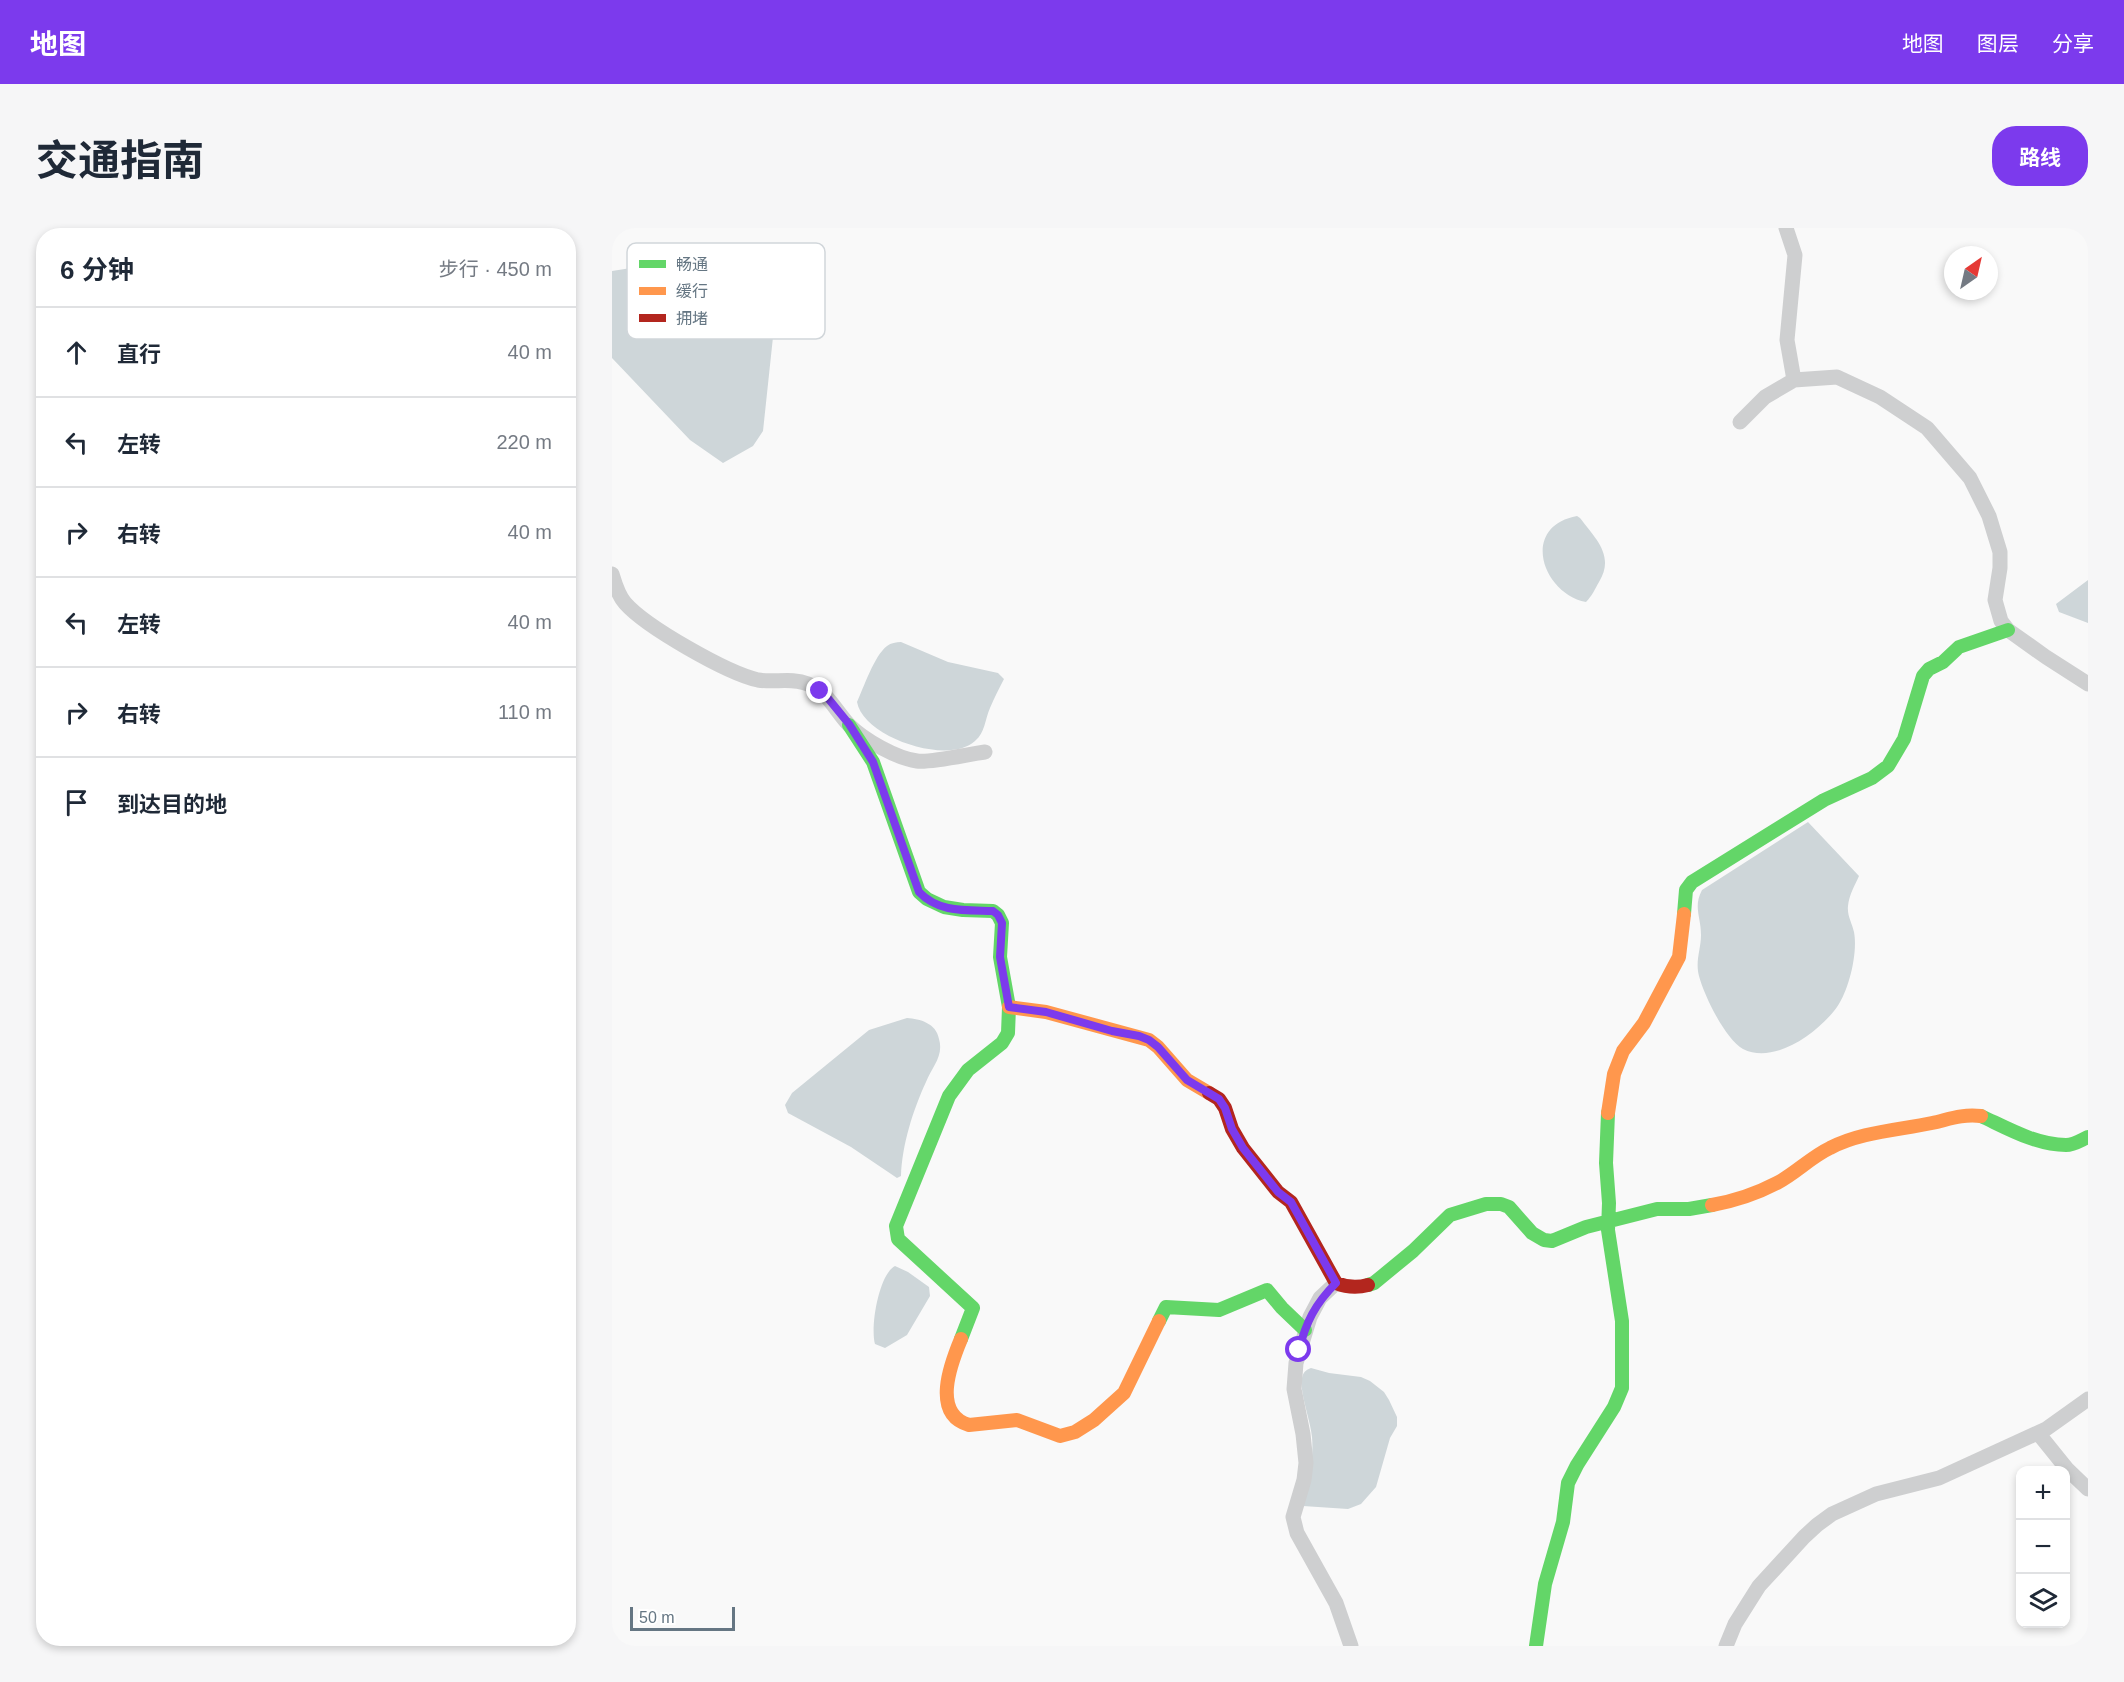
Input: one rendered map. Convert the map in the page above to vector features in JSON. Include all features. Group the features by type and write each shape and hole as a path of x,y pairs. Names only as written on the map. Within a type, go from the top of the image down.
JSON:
{"street":[{"path":"1786,228 1795,255 1787,340 1794,380"},
{"path":"1740,422 1765,397 1794,380 1837,377 1880,397 1928,428 1970,478 1985,507 2000,552 1996,610 2008,630 2088,684"},
{"path":"612,574 624,602 637,615 725,668 756,680 792,680 809,684 827,697 849,724 873,762 919,892 933,904 945,909 993,911 1002,923 1000,957 1009,1007 1008,1033 1002,1043 968,1070 949,1096 896,1226 898,1239 974,1308 950,1368 947,1400 953,1417 961,1423 979,1425 1019,1420 1061,1437 1074,1433 1124,1394 1166,1307 1219,1310 1267,1290 1305,1330"},
{"path":"1536,1646 1545,1584 1563,1522 1569,1483 1577,1465 1614,1407 1622,1388 1622,1321 1608,1222 1606,1163 1607,1120 1614,1074 1623,1051 1644,1023 1679,957 1682,947 1686,890 1692,882 1825,800 1875,775 1887,766 1902,741 1923,676 1929,669 1943,662 1959,647 2008,630"},
{"path":"849,724 864,737 888,751 918,761 985,752"},
{"path":"1009,1007 1046,1012 1112,1031 1139,1036 1158,1047 1187,1080 1219,1099 1243,1148 1278,1192 1291,1202 1336,1283 1343,1286 1359,1287 1374,1283 1413,1251 1450,1215 1486,1204 1501,1204 1509,1207 1532,1233 1544,1240 1558,1240 1586,1227 1657,1209 1697,1208 1738,1200 1778,1183 1816,1155 1833,1146 1888,1130 1932,1123 1960,1115 1980,1116 2031,1138 2060,1144 2074,1144 2088,1137"},
{"path":"1336,1283 1320,1298 1305,1330 1296,1363 1294,1389 1306,1463 1304,1480 1294,1511 1294,1522 1297,1533 1336,1603 1352,1646"},
{"path":"1726,1646 1735,1624 1759,1586 1816,1525 1832,1514 1876,1494 1939,1478 2038,1433 2088,1399"},
{"path":"2038,1433 2067,1469 2088,1489"}],"shaded area":[{"path":"627,269 627,339 773,339 763,431 753,446 723,463 690,440 612,358 612,271"},
{"path":"1577,516 1602,548 1605,564 1603,573 1586,602 1558,587 1549,574 1544,560 1543,546 1548,533 1559,523"},
{"path":"2088,580 2088,623 2059,612 2056,604"},
{"path":"901,642 948,662 998,673 1004,679 990,708 983,730 975,741 962,748 927,749 890,736 874,726 863,715 857,702 874,664 887,646"},
{"path":"1808,822 1859,876 1848,906 1855,941 1852,971 1837,1007 1819,1026 1808,1035 1782,1049 1769,1053 1755,1053 1736,1044 1722,1027 1710,1005 1699,976 1701,929 1698,912 1699,896 1702,890"},
{"path":"907,1018 917,1019 935,1029 940,1051 913,1116 906,1140 901,1176 897,1178 851,1147 788,1113 785,1105 792,1093 869,1030"},
{"path":"895,1266 929,1287 930,1296 907,1335 885,1348 875,1344 875,1314 884,1279"},
{"path":"1311,1368 1361,1377 1370,1381 1384,1392 1397,1417 1397,1426 1390,1438 1376,1487 1361,1504 1348,1509 1303,1506 1310,1472 1312,1446 1302,1378 1306,1370"}],"traffic: fast":[{"path":"1684,914 1686,890 1692,882 1824,800 1872,778 1888,766 1904,739 1923,676 1929,669 1943,662 1959,647 2008,630"},
{"path":"849,725 873,762 919,892 927,899 944,907 993,911 1002,923 1000,957 1009,1007 1008,1033 1002,1043 968,1070 949,1096 896,1226 898,1239 973,1308 961,1339"},
{"path":"1536,1646 1545,1584 1563,1522 1568,1483 1614,1407 1622,1388 1622,1321 1608,1230 1609,1203 1606,1163 1608,1113"},
{"path":"1981,1116 2022,1135 2044,1142 2069,1145 2088,1137"},
{"path":"1368,1285 1374,1283 1413,1251 1450,1215 1486,1204 1501,1204 1509,1207 1532,1233 1544,1240 1552,1241 1586,1227 1657,1209 1689,1209 1712,1205"},
{"path":"1159,1321 1166,1307 1219,1310 1267,1290 1305,1330"}],"traffic: slow":[{"path":"1608,1113 1614,1074 1623,1051 1644,1023 1679,957 1684,914"},
{"path":"1009,1007 1046,1012 1149,1040 1187,1080 1209,1093"},
{"path":"1712,1205 1745,1197 1769,1187 1823,1152 1854,1138 1956,1117 1981,1116"},
{"path":"961,1339 947,1387 950,1410 957,1419 969,1425 1017,1420 1060,1436 1075,1432 1094,1420 1124,1393 1159,1321"}],"traffic: jam":[{"path":"1209,1093 1219,1099 1225,1108 1232,1129 1243,1148 1278,1192 1291,1202 1336,1283 1352,1287 1368,1285"}],"route":[{"path":"820,691 849,724 873,762 919,892 933,904 945,909 993,911 998,915 1002,923 1000,957 1009,1007 1046,1012 1149,1040 1187,1080 1219,1099 1243,1148 1278,1192 1291,1202 1336,1283 1320,1298 1303,1333 1299,1350"}]}
